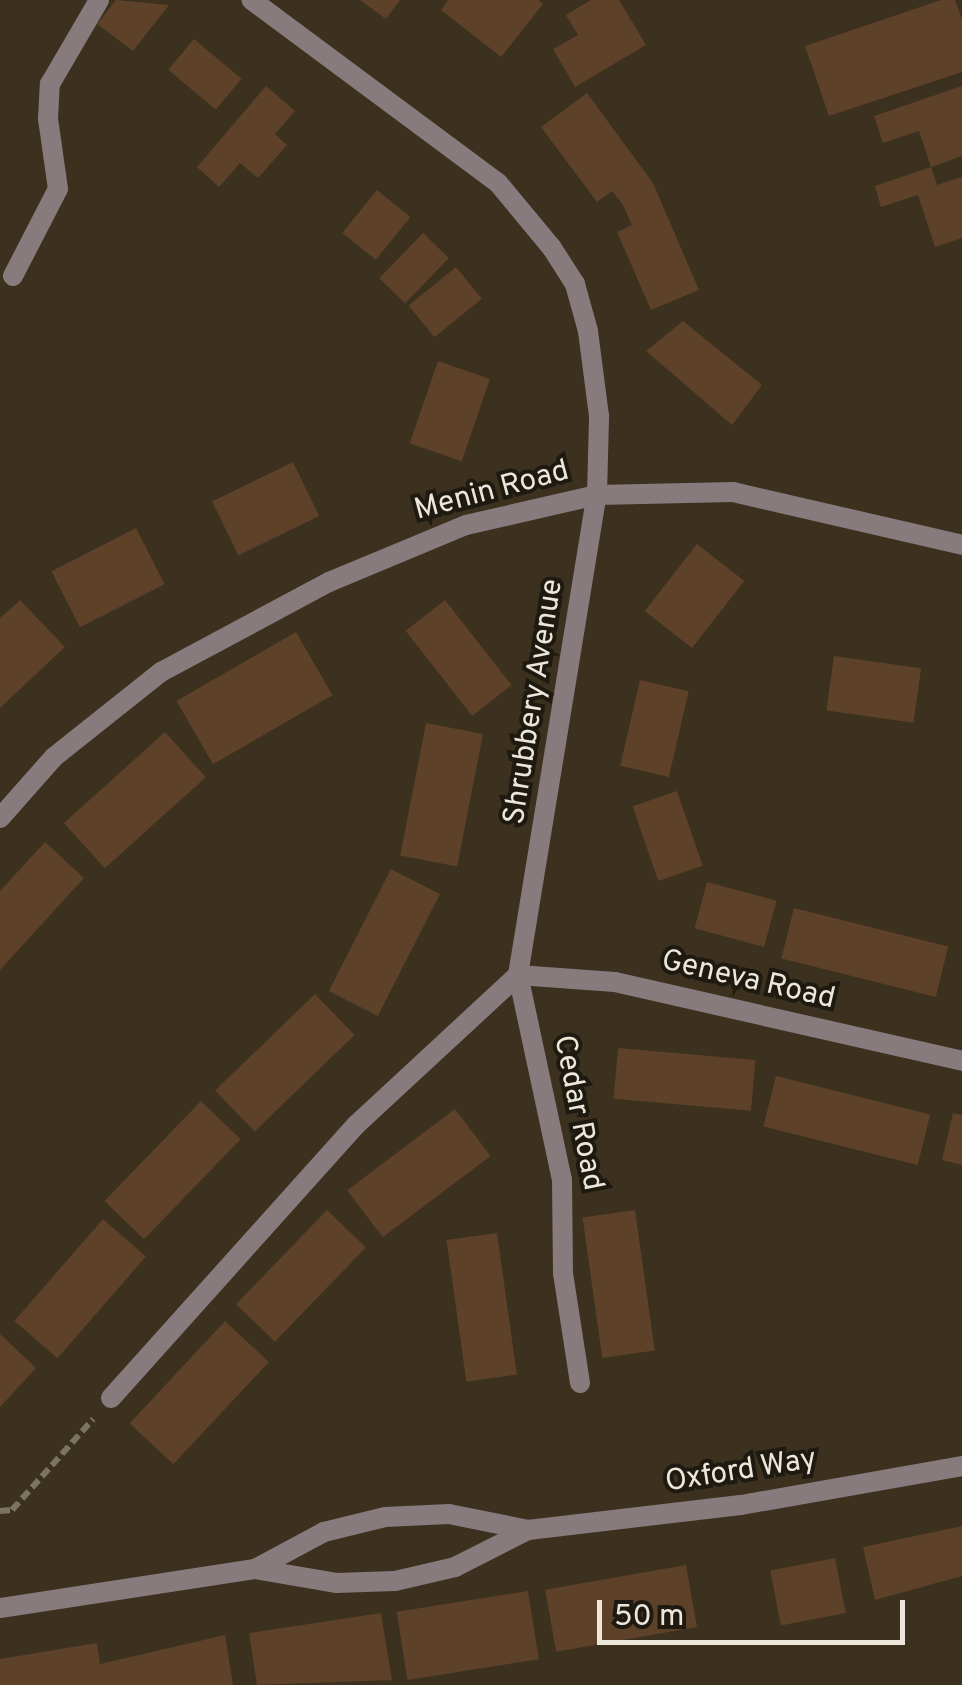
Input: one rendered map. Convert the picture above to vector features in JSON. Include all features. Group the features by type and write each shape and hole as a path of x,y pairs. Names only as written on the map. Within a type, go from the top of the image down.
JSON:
{"street":[{"path":"13,276 58,190 48,120 50,84 98,0"},
{"name":"Shrubbery Avenue","path":"252,0 498,184 552,248 575,284 588,331 599,416 597,495 518,975"},
{"name":"Menin Road","path":"0,818 111,706 249,622 434,534 597,495 734,492 962,544"},
{"path":"111,1398 356,1125 518,975"},
{"name":"Geneva Road","path":"518,975 615,982 962,1062"},
{"name":"Cedar Road","path":"518,975 562,1180 563,1274 580,1383"},
{"name":"Oxford Way","path":"255,1569 324,1532 385,1517 448,1514 528,1530 740,1505 962,1466"},
{"name":"Oxford Way","path":"0,1608 255,1569 336,1584 395,1581 454,1567 528,1530"}],"path":[{"path":"0,1512 12,1510 111,1398"}],"building":[{"path":"116,0 169,5 133,51 97,24"},
{"path":"360,0 400,0 386,19"},
{"path":"448,0 538,0 543,4 501,57 441,10"},
{"path":"591,0 619,0 646,45 575,87 553,49 578,35 566,15"},
{"path":"941,0 955,0 962,19 962,72 829,116 805,46"},
{"path":"194,39 241,79 216,109 168,70"},
{"path":"266,86 295,111 275,134 287,145 258,178 240,163 219,187 197,167"},
{"path":"962,86 962,156 931,167 919,131 883,143 874,116"},
{"path":"587,93 653,183 699,290 651,310 617,232 632,225 623,205 612,191 597,202 541,127"},
{"path":"931,167 937,185 962,177 962,238 935,247 918,195 881,207 875,186"},
{"path":"377,190 410,217 376,260 342,233"},
{"path":"423,233 449,258 405,303 379,278"},
{"path":"456,267 482,299 434,337 409,305"},
{"path":"683,321 762,385 732,425 646,351"},
{"path":"438,361 490,379 462,461 410,443"},
{"path":"293,462 319,516 238,555 212,501"},
{"path":"136,528 165,584 80,627 51,571"},
{"path":"697,544 744,581 692,648 645,611"},
{"path":"20,600 65,647 0,708 0,618"},
{"path":"445,600 511,685 472,716 406,631"},
{"path":"296,632 332,695 213,764 176,701"},
{"path":"834,656 921,668 913,723 826,710"},
{"path":"640,680 689,691 669,777 620,766"},
{"path":"426,723 483,734 457,867 400,856"},
{"path":"165,732 206,777 105,868 64,823"},
{"path":"677,791 703,866 658,881 633,806"},
{"path":"45,842 84,878 0,970 0,891"},
{"path":"391,869 440,894 378,1016 329,991"},
{"path":"707,882 777,901 764,947 695,928"},
{"path":"794,908 948,946 936,997 781,958"},
{"path":"315,994 355,1035 255,1132 215,1091"},
{"path":"618,1048 755,1060 751,1111 614,1099"},
{"path":"776,1076 930,1114 918,1165 763,1126"},
{"path":"201,1101 241,1139 144,1239 104,1201"},
{"path":"455,1109 491,1156 383,1237 347,1190"},
{"path":"953,1113 962,1115 962,1165 942,1160"},
{"path":"327,1210 366,1248 275,1342 236,1304"},
{"path":"635,1210 655,1351 602,1358 583,1217"},
{"path":"103,1219 146,1256 57,1358 14,1321"},
{"path":"497,1233 517,1375 466,1382 446,1240"},
{"path":"225,1321 269,1362 173,1464 130,1423"},
{"path":"0,1334 36,1368 0,1407"},
{"path":"962,1526 962,1576 875,1600 863,1547"},
{"path":"835,1558 846,1613 781,1626 770,1571"},
{"path":"686,1565 697,1627 556,1652 545,1590"},
{"path":"528,1591 539,1659 407,1680 397,1612"},
{"path":"381,1613 392,1680 257,1685 249,1633"},
{"path":"225,1635 233,1685 0,1685 0,1659 97,1643 100,1664"}]}
